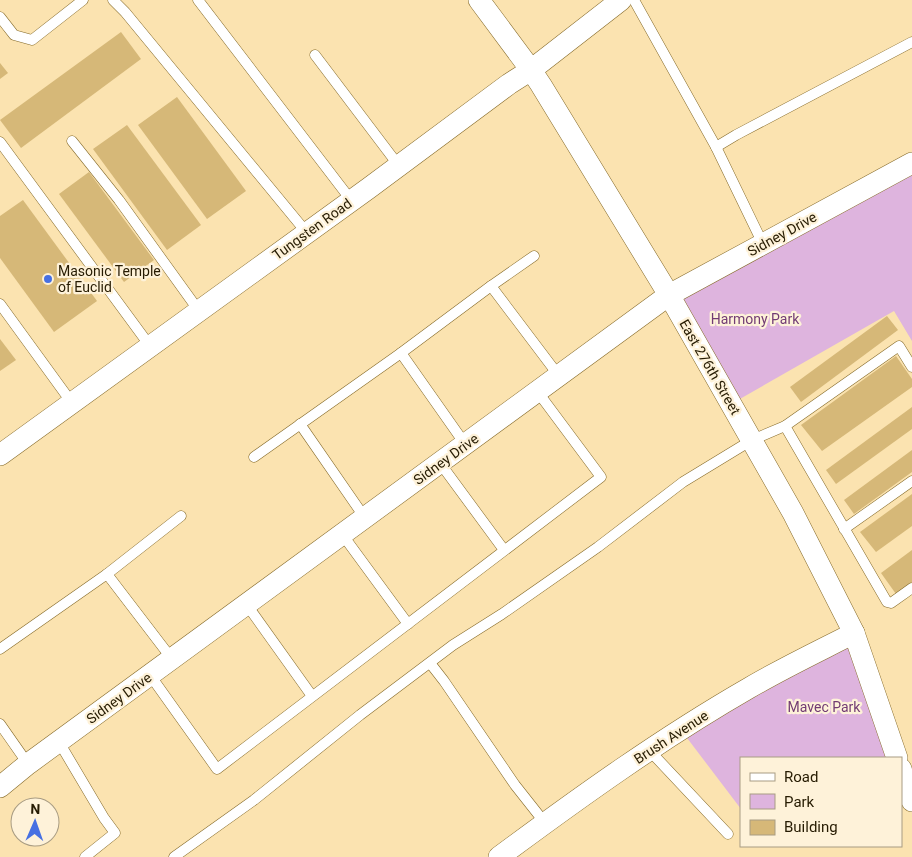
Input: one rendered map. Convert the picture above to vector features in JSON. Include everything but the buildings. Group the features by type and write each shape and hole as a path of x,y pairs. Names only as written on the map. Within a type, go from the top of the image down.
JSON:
{"street":[{"name":"East 276th Street","path":"479,0 531,70 669,295 793,513 854,633 897,757"},
{"name":"Tungsten Road","path":"0,455 509,84 531,70 621,0"},
{"name":"Sidney Drive","path":"0,786 669,295 912,163"},
{"name":"Brush Avenue","path":"500,857 649,750 749,688 854,633"},
{"path":"902,772 912,801"}],"lane":[{"path":"0,17 14,35 32,40 83,0"},
{"path":"112,0 125,12 307,233"},
{"path":"198,0 351,200"},
{"path":"634,0 716,147 763,244"},
{"path":"716,147 912,42"},
{"path":"315,55 399,166"},
{"path":"72,141 119,200 199,311"},
{"path":"0,142 150,346"},
{"path":"254,458 534,256"},
{"path":"491,286 558,376"},
{"path":"0,304 72,403"},
{"path":"174,857 254,800 360,715 453,645 502,614 598,547 683,482 752,440 785,426 899,346 912,367"},
{"path":"401,352 465,444"},
{"path":"150,676 217,768 601,477 537,391"},
{"path":"300,424 365,518"},
{"path":"785,426 886,602 891,603 912,588"},
{"path":"440,463 504,550"},
{"path":"844,529 912,481"},
{"path":"0,649 107,574 181,516"},
{"path":"342,534 408,624"},
{"path":"107,574 172,659"},
{"path":"247,605 312,696"},
{"path":"430,663 515,785 545,823"},
{"path":"0,724 28,764"},
{"path":"59,742 114,833 85,857"},
{"path":"649,750 728,834"}],"green space":[{"name":"Harmony Park","path":"912,163 912,341 894,311 731,404 669,295"},
{"name":"Mavec Park","path":"854,633 888,757 740,757 740,808 681,730"}],"place":[{"name":"Masonic Temple of Euclid","path":"48,279"}]}
